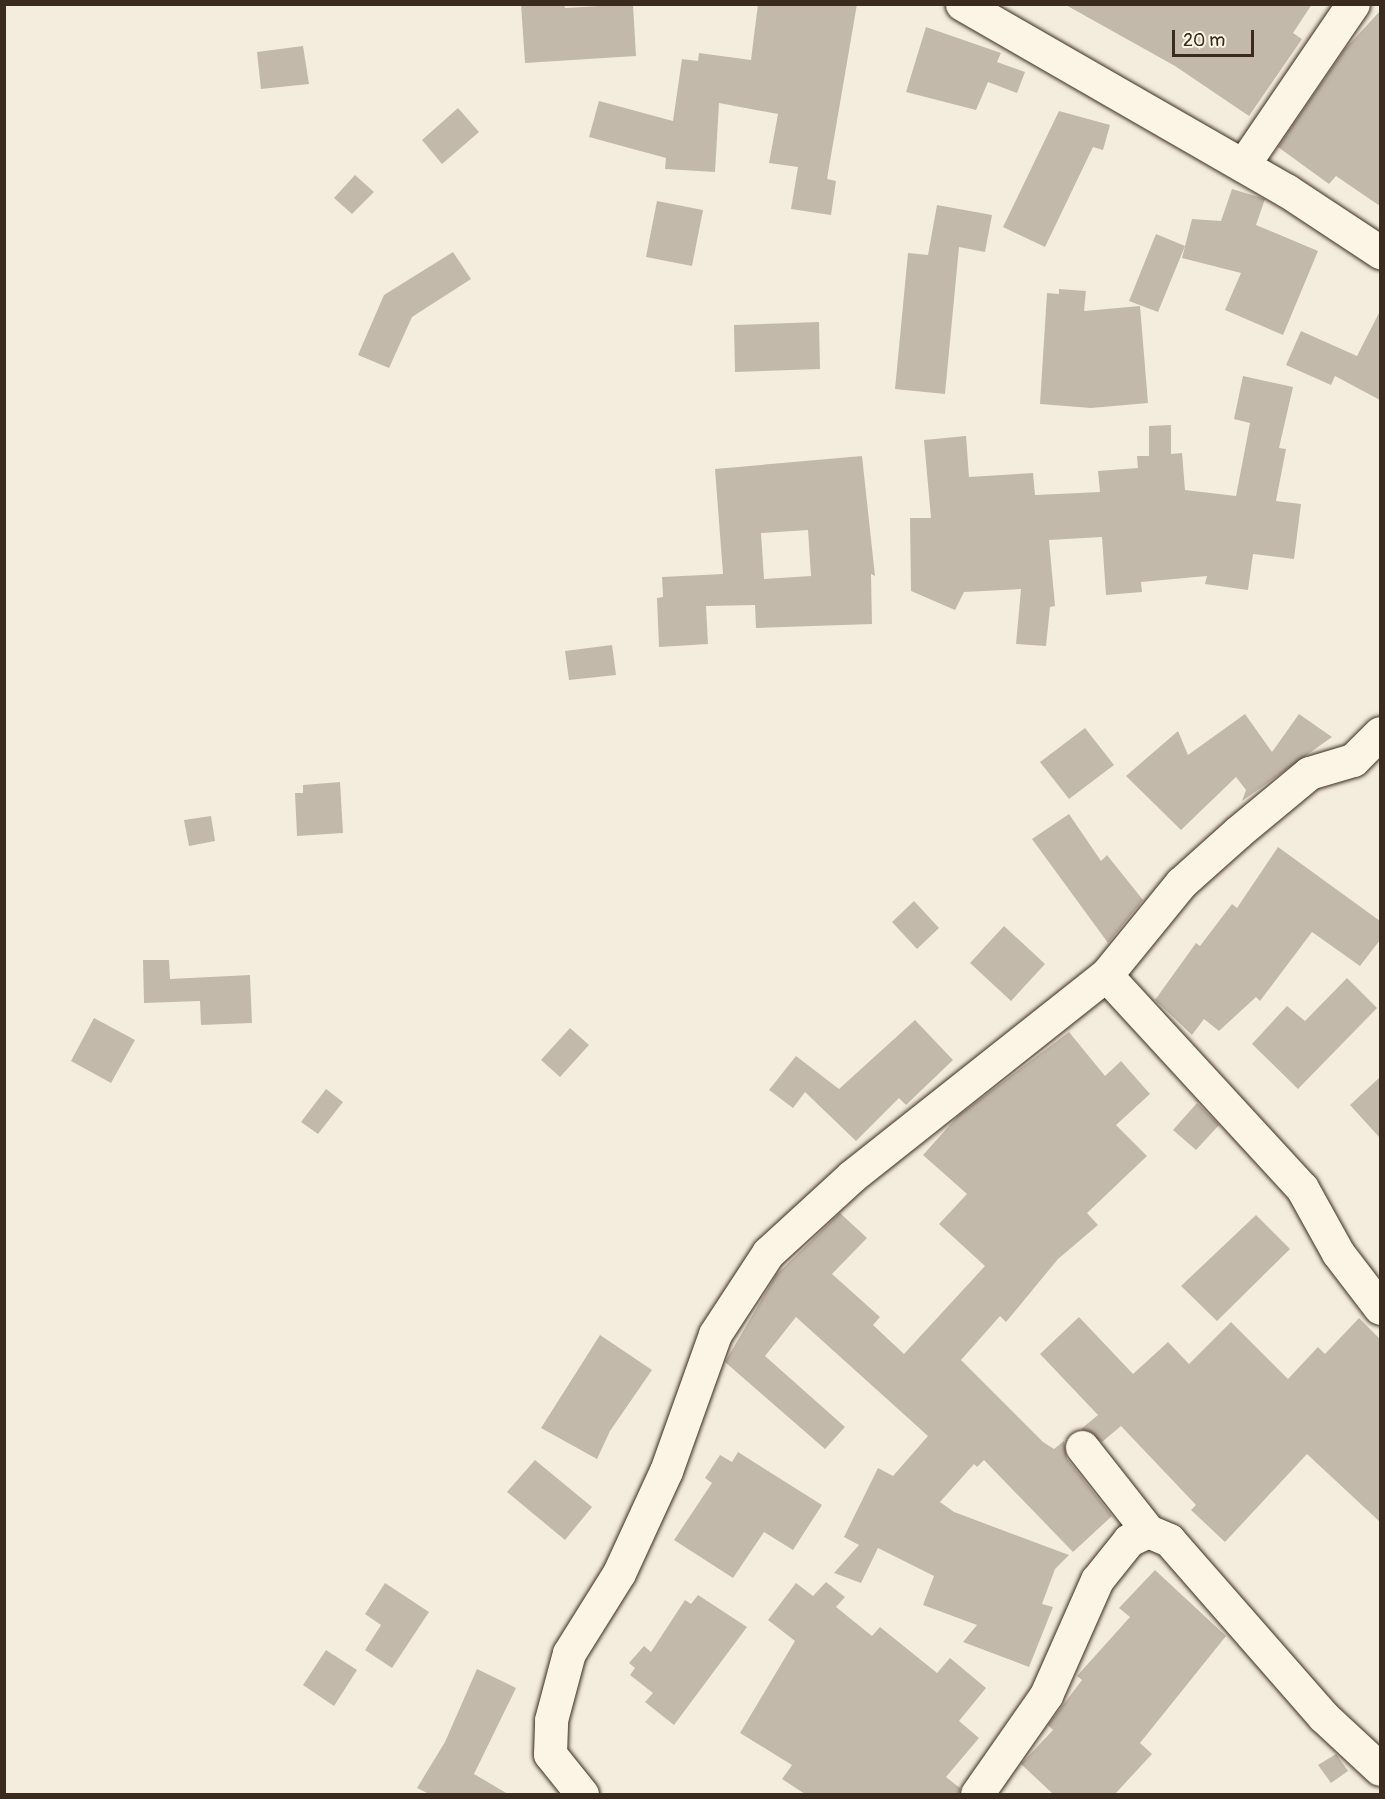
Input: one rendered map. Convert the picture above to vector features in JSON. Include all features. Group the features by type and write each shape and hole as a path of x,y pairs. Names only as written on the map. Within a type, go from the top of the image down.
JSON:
{"street":[{"path":"962,4 1243,165 1380,252"},
{"path":"1243,165 1353,4"},
{"path":"582,1794 550,1754 551,1720 569,1653 620,1573 666,1471 715,1334 768,1253 852,1176 1106,975 1181,883 1230,839 1309,773 1353,759 1380,734"},
{"path":"1106,975 1302,1188 1338,1253 1380,1308"},
{"path":"1082,1447 1148,1531 1169,1540 1324,1717 1380,1769"},
{"path":"977,1794 1046,1695 1097,1580 1130,1540 1148,1531"}],"building":[{"path":"521,4 564,4 565,8 633,4 636,56 525,63"},
{"path":"758,4 857,4 827,179 836,181 831,215 791,209 798,167 769,163 778,114 719,103 715,172 665,169 666,158 589,137 599,101 673,121 682,59 698,61 699,53 751,60"},
{"path":"1064,4 1312,4 1293,33 1302,39 1249,116 1175,66"},
{"path":"1380,11 1380,206 1336,176 1329,184 1278,147 1345,49"},
{"path":"926,27 1001,53 997,62 1025,72 1017,93 988,82 976,110 906,92"},
{"path":"303,46 309,84 261,89 257,52"},
{"path":"458,108 479,132 442,164 422,140"},
{"path":"1059,111 1110,125 1103,150 1093,147 1045,247 1003,227"},
{"path":"355,175 374,192 352,214 334,198"},
{"path":"1232,189 1265,199 1256,225 1318,251 1283,335 1225,310 1241,273 1182,258 1192,219 1221,221"},
{"path":"657,201 703,210 692,266 646,257"},
{"path":"937,205 992,215 985,252 959,247 945,394 895,389 908,253 928,255"},
{"path":"1156,234 1185,246 1158,312 1129,301"},
{"path":"453,252 471,279 412,317 389,368 358,355 384,295"},
{"path":"1059,289 1086,291 1084,311 1140,306 1148,403 1091,408 1040,404 1047,293 1059,294"},
{"path":"1380,311 1380,400 1335,376 1331,385 1286,365 1301,331 1357,356"},
{"path":"819,322 820,369 735,372 734,325"},
{"path":"1243,376 1293,387 1279,448 1286,449 1276,501 1301,504 1294,559 1253,554 1248,590 1205,584 1207,576 1141,582 1142,592 1106,595 1102,537 1049,540 1055,606 1050,607 1046,646 1016,644 1021,589 964,592 955,610 911,591 910,518 931,518 924,440 966,436 969,477 1033,473 1035,495 1100,492 1098,471 1138,468 1137,456 1149,456 1149,426 1171,425 1171,454 1182,453 1185,490 1236,496 1250,423 1234,419"},
{"path":"862,456 875,576 871,574 872,624 756,628 755,605 706,606 708,644 659,647 657,598 663,597 662,577 723,574 715,469","holes":["808,530 811,576 764,579 761,533"]},
{"path":"612,645 616,675 569,680 565,651"},
{"path":"1245,714 1272,752 1299,714 1332,737 1242,801 1246,790 1236,777 1181,830 1126,776 1178,731 1188,755"},
{"path":"1085,728 1114,765 1069,799 1040,762"},
{"path":"340,782 343,833 297,836 295,793 303,793 303,785"},
{"path":"1069,814 1101,861 1107,855 1143,900 1108,943 1032,839"},
{"path":"211,816 215,841 189,846 184,820"},
{"path":"1278,847 1380,921 1380,940 1360,966 1312,932 1260,1001 1256,997 1219,1031 1204,1019 1192,1035 1155,1000 1196,943 1200,946 1232,904 1237,908"},
{"path":"914,901 939,928 917,949 892,922"},
{"path":"1004,926 1045,964 1011,1001 970,963"},
{"path":"143,960 169,960 170,979 250,975 252,1023 201,1025 200,1001 144,1003"},
{"path":"1347,978 1377,1008 1298,1089 1252,1044 1287,1006 1305,1021"},
{"path":"94,1018 135,1040 111,1083 71,1061"},
{"path":"915,1020 953,1060 906,1105 899,1098 856,1141 805,1092 793,1108 769,1090 796,1056 839,1089"},
{"path":"570,1028 589,1045 560,1077 541,1060"},
{"path":"1069,1032 1105,1076 1121,1061 1150,1094 1116,1125 1147,1156 1087,1213 1098,1225 1058,1259 1006,1322 1000,1316 961,1360 1043,1442 1054,1449 1064,1441 1067,1459 1112,1516 1073,1552 984,1460 977,1467 974,1464 940,1502 954,1512 1069,1555 1055,1569 1042,1604 1053,1607 1029,1667 963,1642 977,1625 923,1605 934,1576 878,1548 861,1583 834,1573 859,1545 844,1537 878,1468 893,1476 928,1436 796,1317 765,1356 845,1427 825,1449 725,1362 776,1275 840,1213 867,1238 832,1274 880,1317 873,1325 904,1354 985,1266 939,1224 967,1194 923,1155 958,1116"},
{"path":"1380,1077 1380,1138 1350,1105"},
{"path":"326,1089 343,1102 318,1134 301,1122"},
{"path":"1197,1103 1219,1125 1196,1150 1173,1130"},
{"path":"1256,1215 1290,1249 1217,1321 1181,1286"},
{"path":"1079,1317 1133,1374 1168,1342 1189,1364 1231,1322 1288,1379 1318,1347 1325,1354 1359,1318 1380,1339 1380,1522 1307,1454 1225,1542 1191,1510 1196,1505 1121,1426 1102,1442 1081,1429 1098,1415 1040,1354"},
{"path":"600,1335 652,1370 610,1431 597,1459 541,1428"},
{"path":"738,1452 822,1505 793,1550 764,1532 733,1578 674,1540 712,1483 705,1478 720,1455 732,1462"},
{"path":"535,1460 592,1507 565,1540 507,1492"},
{"path":"1155,1570 1226,1636 1140,1743 1152,1754 1115,1794 1053,1794 1021,1764 1053,1730 1048,1725 1082,1680 1077,1676 1130,1617 1119,1608"},
{"path":"826,1582 845,1597 836,1607 872,1636 880,1627 937,1673 950,1658 986,1688 959,1721 979,1738 946,1777 960,1788 959,1794 805,1794 782,1779 792,1765 740,1733 795,1641 768,1620 796,1583 813,1596"},
{"path":"385,1583 429,1612 392,1668 365,1650 381,1625 365,1614"},
{"path":"698,1595 747,1627 674,1725 645,1702 653,1693 630,1675 635,1668 629,1663 644,1646 651,1652 685,1600 691,1604"},
{"path":"326,1650 357,1670 334,1706 303,1685"},
{"path":"477,1669 516,1688 474,1774 508,1794 429,1794 417,1788 445,1742"},
{"path":"1336,1754 1348,1771 1331,1783 1318,1765"}]}
